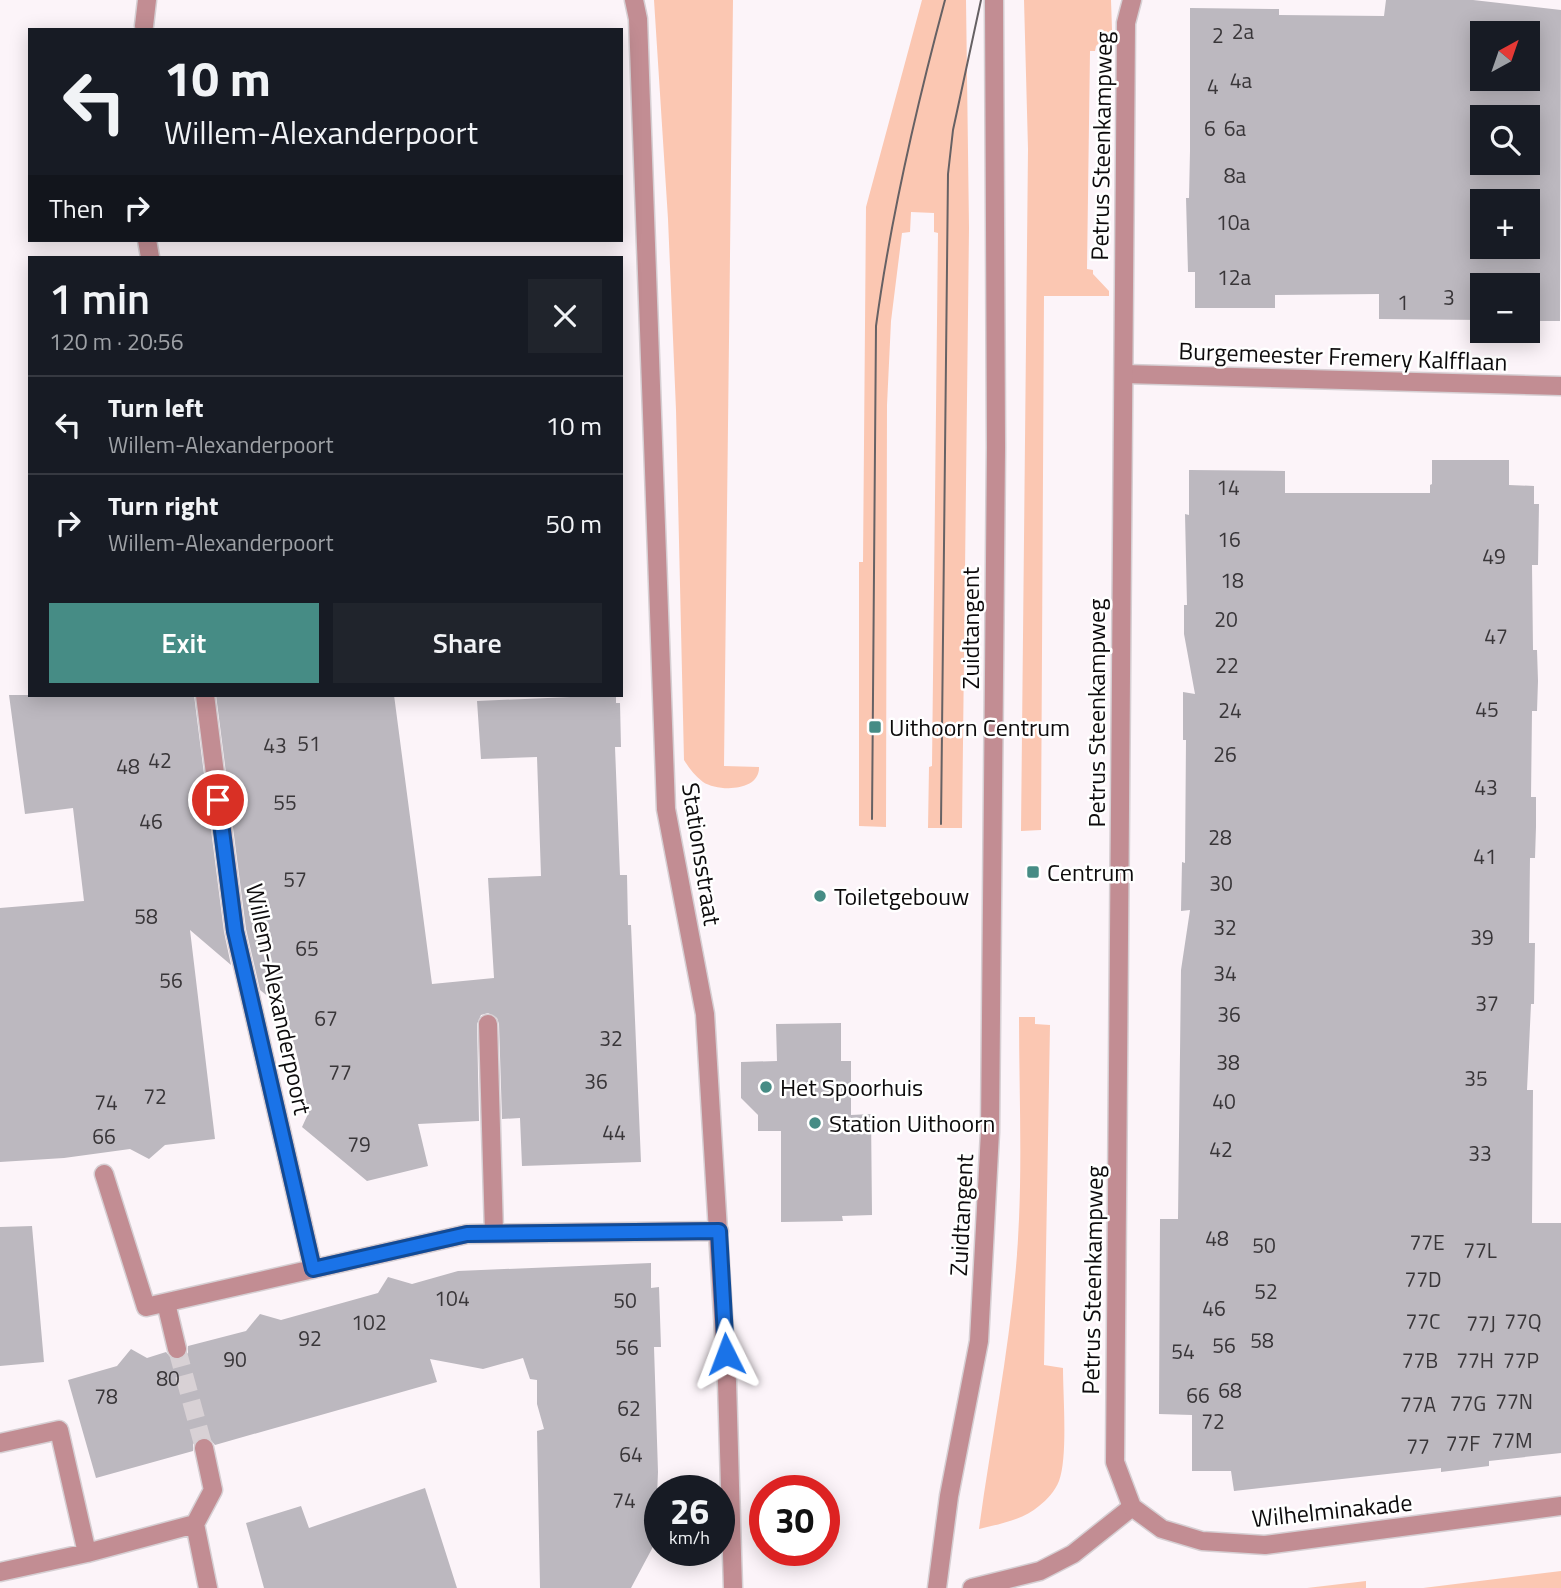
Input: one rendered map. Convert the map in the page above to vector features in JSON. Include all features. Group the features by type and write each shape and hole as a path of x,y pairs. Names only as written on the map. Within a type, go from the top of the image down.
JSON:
{"street":[{"path":"144,26 148,0"},
{"name":"Stationsstraat","path":"634,0 638,19 666,809 705,1014 728,1395 733,1588"},
{"name":"Zuidtangent","path":"937,1588 949,1496 979,1341 989,1132 996,447 994,0"},
{"name":"Petrus Steenkampweg","path":"1132,0 1126,23 1115,1462 1132,1507"},
{"name":"Burgemeester Fremery Kalfflaan","path":"1124,374 1561,386"},
{"name":"Willem-Alexanderpoort","path":"205,697 235,931 313,1269"},
{"path":"488,1024 494,1233"},
{"path":"104,1174 146,1307 467,1234 719,1231"},
{"path":"166,1303 177,1349"},
{"path":"0,1443 59,1430 87,1553"},
{"path":"204,1448 213,1490 195,1524 208,1588"},
{"name":"Wilhelminakade","path":"1132,1507 1162,1528 1202,1541 1265,1545 1561,1506"},
{"path":"972,1588 1040,1571 1073,1553 1132,1507"},
{"path":"0,1572 87,1553 195,1524"}],"shaded area":[{"path":"654,0 733,0 724,766 759,767 753,781 737,788 718,787 703,782 684,760 676,410 668,219"},
{"path":"922,0 966,0 969,228 962,828 928,828 929,767 932,766 938,233 934,232 934,213 911,212 910,232 902,233 891,321 887,405 886,827 859,826 859,562 863,562 866,207"},
{"path":"1024,0 1111,0 1112,30 1096,46 1095,51 1090,51 1087,269 1093,270 1093,274 1109,291 1109,296 1044,296 1041,830 1021,831 1028,149"},
{"path":"1019,1017 1035,1017 1035,1024 1050,1025 1044,1365 1063,1368 1062,1470 1050,1495 1033,1511 979,1529 1017,1258 1020,1169"},
{"path":"1561,1571 1561,1588 1423,1588"},
{"path":"1366,1581 1366,1588 1307,1588"}],"building":[{"path":"1386,0 1473,0 1561,10 1560,321 1540,321 1540,273 1470,273 1470,320 1379,319 1379,294 1275,295 1275,308 1195,308 1195,272 1188,272 1186,198 1189,198 1190,151 1190,8 1279,9 1279,15 1384,16"},
{"path":"1432,460 1509,460 1509,485 1534,486 1534,504 1539,504 1538,565 1532,565 1533,650 1537,650 1538,681 1537,711 1532,711 1531,797 1536,797 1536,827 1535,858 1530,858 1529,943 1535,943 1534,1004 1531,1004 1527,1090 1533,1090 1532,1223 1561,1223 1561,1453 1489,1461 1489,1466 1441,1472 1441,1468 1234,1491 1231,1471 1192,1471 1192,1415 1159,1414 1160,1219 1178,1219 1181,970 1190,910 1181,911 1182,862 1185,863 1186,740 1183,740 1183,692 1195,694 1184,634 1184,605 1187,605 1185,514 1189,515 1189,470 1285,471 1285,493 1430,493"},
{"path":"9,695 194,697 224,932 231,965 190,930 215,1139 165,1145 149,1159 130,1149 64,1158 0,1162 0,908 84,901 73,808 25,814"},
{"path":"216,697 394,697 432,984 494,978 488,878 541,876 537,757 481,759 477,701 616,697 616,703 620,703 621,747 615,747 620,875 627,875 628,925 631,925 641,1162 522,1166 520,1118 502,1119 499,1024 497,1018 488,1013 481,1015 477,1024 479,1121 418,1124 428,1166 367,1181 302,1127 308,1114 299,1063 285,1010 260,990 246,929"},
{"name":"Station Uithoorn","path":"841,1023 841,1061 851,1061 851,1115 871,1114 872,1215 842,1216 843,1221 781,1222 781,1131 758,1131 758,1115 741,1098 741,1062 777,1061 776,1024"},
{"path":"32,1226 44,1362 0,1366 0,1227"},
{"path":"651,1263 651,1288 659,1287 661,1347 654,1347 658,1475 644,1475 644,1564 631,1588 540,1588 537,1431 544,1429 537,1404 537,1380 530,1379 523,1358 483,1369 430,1359 437,1382 215,1445 208,1437 201,1437 193,1444 193,1451 96,1478 68,1380 117,1366 131,1349 147,1358 166,1352 173,1360 180,1360 188,1353 188,1346 246,1331 260,1314 281,1320 378,1293 388,1277 412,1284 458,1271"},
{"path":"425,1488 457,1588 264,1588 246,1523 301,1506 309,1528"}],"tunnel":[{"path":"177,1349 204,1448"}],"tram line":[{"path":"872,819 876,326 905,162 945,0"},
{"path":"941,824 948,174 953,130 981,0"}],"place":[{"name":"Uithoorn Centrum","path":"875,727"},
{"name":"Centrum","path":"1033,872"},
{"name":"Toiletgebouw","path":"820,896"},
{"name":"Het Spoorhuis","path":"766,1087"},
{"name":"Station Uithoorn","path":"815,1123"}],"route":[{"path":"218,800 235,931 313,1269 467,1234 719,1231 726,1354"}]}
